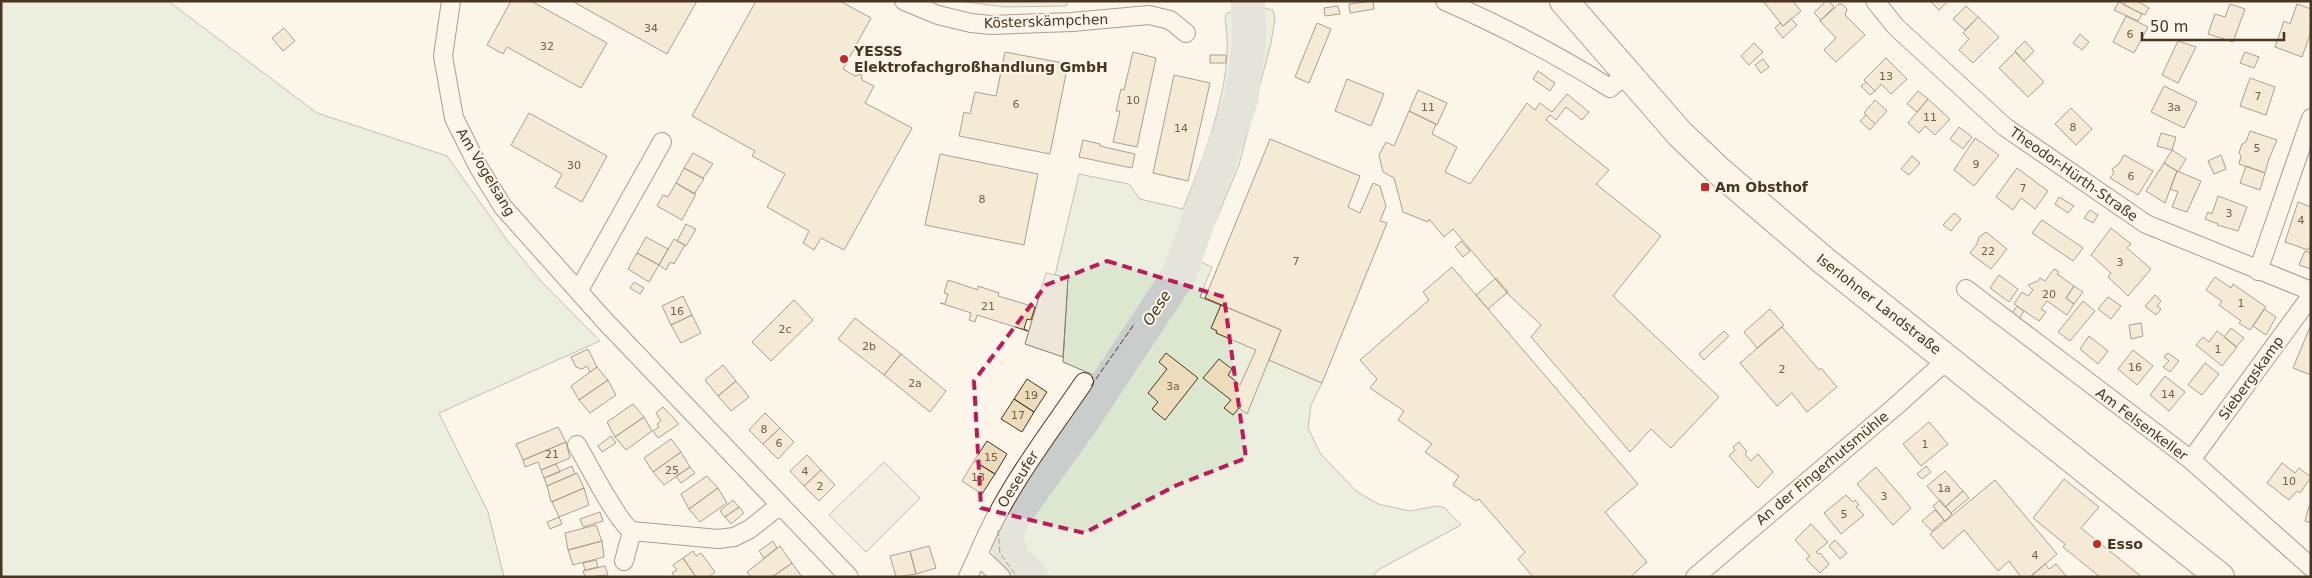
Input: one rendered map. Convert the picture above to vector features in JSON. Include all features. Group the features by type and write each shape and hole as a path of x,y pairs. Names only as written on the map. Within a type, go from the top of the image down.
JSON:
{"main road":[{"name":"Iserlohner Landstraße","path":"1564,1 1680,134 1718,171 1823,260 2220,577"}],"street":[{"name":"Am Vogelsang","path":"451,1 443,56 454,118 479,168 503,207 533,243 579,290 605,321 849,577"},
{"name":"Kösterskämpchen","path":"904,1 938,15 971,23 991,25 1072,22 1149,15 1170,20 1186,33"},
{"path":"1445,1 1525,38 1559,56 1610,88 1627,74"},
{"name":"Theodor-Hürth-Straße","path":"1875,1 1896,27 2005,127 2146,224 2311,291"},
{"path":"2258,271 2311,118"},
{"path":"579,290 662,142"},
{"name":"Am Felsenkeller","path":"1966,289 2191,460 2311,567"},
{"name":"Siebergskamp","path":"2191,460 2311,296"},
{"name":"An der Fingerhutsmühle","path":"1695,577 1896,406 1948,359"},
{"name":"Oeseufer","path":"968,577 999,507 1084,382"},
{"path":"577,445 619,516 628,529 632,531 718,539 734,536 750,529 780,505"},
{"path":"624,561 632,531"},
{"path":"978,555 1001,577"}],"highlighted area":[{"path":"1107,261 1224,297 1246,458 1177,485 1084,533 981,508 974,381 1046,285"}],"green space":[{"path":"1,1 168,1 317,113 447,156 507,240 540,280 600,341 439,413 488,512 504,577 1,577"},
{"path":"959,1 1068,1 1066,6 1005,7"},
{"path":"1259,7 1273,10 1275,18 1271,43 1239,165 1199,261 1212,267 1200,297 1281,330 1269,360 1322,383 1311,405 1308,428 1320,453 1356,491 1378,504 1410,511 1437,506 1445,508 1461,525 1378,570 1373,577 1050,577 1018,545 1020,534 1041,488 1107,404 1160,326 1192,265 1227,177 1253,96 1258,62"},
{"path":"1237,12 1239,56 1226,116 1184,234 1158,286 1098,377 1063,362 1068,278 1055,275 1079,174 1129,184 1140,199 1183,209 1217,114 1222,94 1227,55 1225,16 1227,13"}],"shaded area":[{"path":"1046,273 1068,278 1063,357 1025,344"},
{"path":"884,462 920,498 866,552 829,515"}],"building":[{"path":"511,1 531,1 607,43 581,88 507,47 503,54 487,45"},
{"path":"572,1 697,1 667,54"},
{"path":"756,1 840,1 871,18 843,69 855,76 861,74 862,80 874,86 865,103 912,128 844,250 821,238 814,250 803,243 809,231 767,207 785,174 752,156 755,151 692,116"},
{"path":"1373,1 1374,9 1350,13 1349,4"},
{"path":"1763,1 1793,1 1801,11 1783,26"},
{"path":"1826,1 1829,1 1834,7 1821,20 1814,13"},
{"path":"1930,1 1948,1 1939,10"},
{"path":"2126,1 2137,1 2149,8 2145,15 2124,5"},
{"path":"2119,2 2142,14 2138,21 2114,10"},
{"path":"1839,4 1842,4 1847,9 1845,15 1865,35 1836,62 1824,50 1836,38 1820,21"},
{"path":"2230,4 2245,9 2233,42 2208,34 2215,14 2225,17"},
{"path":"2297,4 2311,9 2310,35 2302,57 2275,47 2284,21 2290,24"},
{"path":"1338,6 1340,14 1325,16 1324,8"},
{"path":"1966,6 1978,17 1965,30 1953,19"},
{"path":"2126,16 2148,27 2134,53 2113,42"},
{"path":"1978,17 1999,37 1973,63 1959,50 1969,39 1963,33"},
{"path":"1791,19 1797,25 1783,38 1775,28 1780,23 1783,26"},
{"path":"1317,23 1331,29 1309,83 1295,77"},
{"path":"284,28 295,41 283,51 272,38"},
{"path":"2080,34 2089,42 2082,50 2073,43"},
{"path":"2025,41 2034,51 2024,61 2015,51"},
{"path":"2178,41 2196,47 2178,83 2162,75"},
{"path":"1754,43 1763,52 1749,65 1741,56"},
{"path":"1005,52 1068,64 1050,154 959,136 964,112 970,114 975,92 996,96"},
{"path":"1133,52 1156,58 1137,147 1113,142 1120,111 1116,111 1121,89 1124,90"},
{"path":"2015,52 2044,82 2028,97 1999,68"},
{"path":"2245,52 2259,57 2254,68 2240,63"},
{"path":"1210,55 1226,55 1226,63 1210,63"},
{"path":"1886,58 1907,79 1891,94 1881,84 1875,91 1864,80"},
{"path":"1763,59 1769,67 1761,73 1755,65"},
{"path":"1538,71 1555,83 1550,91 1533,79"},
{"path":"1174,75 1210,83 1188,181 1153,173"},
{"path":"2250,78 2275,87 2266,115 2240,106"},
{"path":"1347,79 1384,94 1371,126 1335,111"},
{"path":"1866,82 1875,91 1870,95 1861,86"},
{"path":"2164,86 2197,102 2184,128 2151,112"},
{"path":"1418,90 1447,103 1437,125 1409,111"},
{"path":"1918,91 1928,99 1917,112 1907,104"},
{"path":"1567,94 1589,112 1582,120 1566,107 1556,120 1550,115 1546,120 1609,170 1596,184 1661,236 1613,296 1719,397 1671,448 1651,429 1630,452 1531,337 1541,325 1508,294 1453,229 1444,237 1429,219 1428,222 1403,212 1394,178 1383,172 1379,155 1386,142 1394,146 1409,111 1436,124 1432,134 1457,147 1445,172 1470,184 1527,103 1535,110 1540,103 1552,112"},
{"path":"1928,99 1950,119 1935,135 1925,126 1919,133 1908,123"},
{"path":"1875,100 1887,111 1875,124 1864,113"},
{"path":"2071,108 2092,129 2076,145 2055,124"},
{"path":"529,113 607,156 582,202 555,187 562,174 511,145"},
{"path":"1866,115 1875,124 1870,130 1860,121"},
{"path":"1959,127 1972,137 1963,149 1950,139"},
{"path":"2250,131 2277,140 2265,173 2239,164 2241,156 2239,153 2242,144 2246,142"},
{"path":"2161,133 2176,137 2172,150 2157,146"},
{"path":"1975,138 1999,155 1974,186 1954,170"},
{"path":"1270,139 1360,176 1348,207 1360,213 1373,183 1380,186 1386,206 1380,221 1387,223 1322,383 1269,360 1281,330 1205,298"},
{"path":"1083,140 1135,154 1132,168 1079,157"},
{"path":"2172,150 2186,159 2178,172 2164,163"},
{"path":"693,153 713,164 703,178 684,168"},
{"path":"940,154 1038,174 1024,245 925,225"},
{"path":"2124,155 2153,171 2138,195 2110,178 2114,173 2112,169 2118,165"},
{"path":"2221,155 2226,169 2214,174 2208,161"},
{"path":"1912,156 1920,163 1909,175 1901,169"},
{"path":"2164,163 2177,171 2165,203 2146,191"},
{"path":"2246,166 2265,173 2260,190 2240,183"},
{"path":"684,168 704,179 694,194 676,183"},
{"path":"2017,168 2048,191 2035,209 2021,198 2013,210 1996,197"},
{"path":"2177,171 2201,181 2187,212 2172,207 2178,192 2170,189"},
{"path":"676,183 696,194 682,220 657,206 663,195 668,197"},
{"path":"2218,196 2247,207 2238,231 2217,225 2205,219 2208,212 2212,214"},
{"path":"2059,197 2074,206 2068,213 2055,204"},
{"path":"2298,202 2311,207 2311,244 2308,250 2285,242"},
{"path":"2090,210 2098,215 2093,223 2084,218"},
{"path":"1954,213 1961,219 1951,231 1943,225"},
{"path":"2042,220 2083,248 2073,261 2032,233"},
{"path":"686,224 696,229 686,246 677,241"},
{"path":"2111,228 2131,244 2127,248 2151,269 2128,296 2108,277 2111,273 2091,255"},
{"path":"1986,232 2007,249 1991,269 1970,253 1977,244 1979,237"},
{"path":"646,237 668,249 659,265 637,253"},
{"path":"674,239 685,245 674,264 670,262 666,270 659,265"},
{"path":"1461,241 1470,251 1463,257 1455,247"},
{"path":"2305,251 2311,253 2311,269 2299,265"},
{"path":"637,253 659,265 649,282 628,269"},
{"path":"1452,267 1638,484 1605,512 1647,562 1630,577 1533,577 1518,559 1525,552 1479,499 1476,501 1453,485 1459,476 1425,452 1432,444 1398,420 1404,411 1370,388 1377,379 1360,360 1429,300 1423,292"},
{"path":"2054,269 2059,272 2057,274 2074,286 2066,298 2074,304 2067,315 2047,301 2041,309 2046,312 2039,321 2014,304 2022,292 2028,296 2033,290 2028,285 2038,281 2040,278 2045,281"},
{"path":"1999,275 2018,289 2009,302 1990,288"},
{"path":"2215,277 2231,288 2233,284 2266,307 2250,330 2219,305 2222,301 2206,290"},
{"path":"1496,278 1508,292 1488,309 1476,295"},
{"path":"948,280 978,290 978,286 999,293 998,296 1035,307 1031,320 1027,319 1024,329 1028,331 977,315 975,322 969,320 971,313 940,303 945,304 948,294 944,293"},
{"path":"634,282 644,288 640,294 630,288"},
{"path":"2074,286 2083,292 2074,304 2066,298"},
{"path":"2155,295 2161,301 2157,306 2161,309 2156,315 2145,306"},
{"path":"683,296 692,315 671,325 662,306"},
{"path":"2108,297 2121,306 2111,319 2098,309"},
{"path":"794,300 813,320 771,361 752,342"},
{"path":"2083,301 2095,311 2070,341 2058,332"},
{"path":"1221,305 1281,330 1247,414 1239,408 1233,415 1224,408 1231,400 1203,378 1219,359 1232,369 1228,375 1240,385 1256,350 1216,333 1217,331 1211,328"},
{"path":"2017,306 2024,311 2017,322 2010,316"},
{"path":"1770,309 1784,325 1757,348 1744,332"},
{"path":"2264,309 2276,317 2266,335 2253,326"},
{"path":"692,315 701,333 681,343 671,325"},
{"path":"855,318 901,354 884,375 838,339"},
{"path":"2141,323 2143,336 2131,339 2129,325"},
{"path":"1782,327 1819,370 1821,368 1837,387 1807,412 1792,393 1777,406 1740,363"},
{"path":"2311,327 2311,375 2293,368"},
{"path":"2231,328 2244,338 2236,347 2224,337"},
{"path":"1724,331 1729,336 1704,360 1699,354"},
{"path":"2217,331 2237,347 2222,366 2196,345 2203,337 2209,342"},
{"path":"2089,336 2108,351 2098,364 2080,349"},
{"path":"588,349 597,367 590,372 587,366 582,369 576,367 571,357"},
{"path":"2133,350 2153,366 2137,385 2118,369"},
{"path":"1166,353 1198,378 1165,420 1152,409 1158,402 1148,393 1167,369 1159,362"},
{"path":"2168,353 2179,361 2170,372 2163,367 2169,361 2164,357"},
{"path":"901,354 946,391 930,412 884,375"},
{"path":"2205,363 2219,374 2202,395 2188,385"},
{"path":"723,365 736,381 718,396 705,380"},
{"path":"597,367 608,380 579,400 571,386"},
{"path":"2165,376 2185,392 2169,411 2150,395"},
{"path":"1027,379 1047,392 1034,412 1014,399"},
{"path":"608,380 616,395 590,413 579,400"},
{"path":"736,381 749,397 731,411 718,396"},
{"path":"1014,399 1034,412 1022,432 1001,419"},
{"path":"633,404 644,417 615,437 607,422"},
{"path":"663,407 679,424 658,438 653,431 659,427 657,424 661,421 656,413"},
{"path":"765,413 780,428 763,444 749,430"},
{"path":"644,417 652,431 626,450 615,437"},
{"path":"1929,422 1948,444 1921,466 1903,444"},
{"path":"558,427 566,442 523,460 516,444"},
{"path":"780,428 794,442 778,459 763,444"},
{"path":"611,436 616,443 602,452 598,446"},
{"path":"671,439 681,452 653,472 644,458"},
{"path":"987,441 1007,454 995,474 974,461"},
{"path":"566,442 570,458 541,470 538,462 525,467 523,460"},
{"path":"1739,442 1751,461 1758,454 1773,472 1758,488 1729,456 1735,450 1733,447"},
{"path":"681,452 690,467 664,485 653,472"},
{"path":"807,455 821,470 804,486 790,471"},
{"path":"974,461 995,474 982,494 962,481"},
{"path":"2282,463 2295,473 2299,468 2311,477 2300,493 2297,491 2289,500 2267,483"},
{"path":"556,464 560,472 544,478 541,470"},
{"path":"572,466 575,474 547,486 544,478"},
{"path":"1926,466 1931,472 1922,479 1917,474"},
{"path":"690,467 695,473 681,483 676,476"},
{"path":"1876,467 1911,508 1893,525 1857,484"},
{"path":"821,470 835,485 819,501 804,486"},
{"path":"1945,471 1963,491 1945,507 1927,486"},
{"path":"577,473 584,488 551,502 547,486"},
{"path":"707,476 718,488 689,509 681,494"},
{"path":"2064,479 2099,507 2081,528 2142,577 2100,577 2063,547 2065,544 2033,518"},
{"path":"1995,480 2057,554 2030,577 2021,577 2009,561 1998,571 1964,530 1943,549 1930,534"},
{"path":"584,488 589,505 559,517 552,502"},
{"path":"718,488 727,503 700,522 689,509"},
{"path":"1963,491 1969,498 1951,513 1945,507"},
{"path":"1846,495 1853,502 1855,500 1859,505 1856,507 1864,515 1841,534 1824,513"},
{"path":"733,500 739,507 725,517 720,511"},
{"path":"1940,500 1952,514 1945,521 1933,506"},
{"path":"2309,506 2311,506 2311,523 2305,521"},
{"path":"739,507 744,513 731,524 725,517"},
{"path":"1935,510 1944,520 1932,531 1922,521"},
{"path":"600,512 603,521 583,527 580,519"},
{"path":"559,517 562,524 550,529 547,522"},
{"path":"1811,524 1828,542 1816,552 1820,553 1829,564 1820,573 1806,559 1810,556 1795,540"},
{"path":"596,525 602,541 568,550 565,533"},
{"path":"1835,540 1847,553 1840,559 1829,546"},
{"path":"602,541 604,557 573,565 568,550"},
{"path":"773,541 777,548 764,558 759,551"},
{"path":"780,546 792,563 772,577 751,577 747,572"},
{"path":"929,546 936,568 916,574 910,551"},
{"path":"693,551 696,556 701,553 715,572 709,577 696,577 683,558"},
{"path":"910,551 916,574 896,577 890,556"},
{"path":"683,558 696,577 675,577 672,573 677,570 673,565"},
{"path":"596,560 598,567 585,570 583,563"},
{"path":"792,563 802,577 772,577"},
{"path":"2045,564 2049,569 2056,564 2067,577 2030,577"},
{"path":"605,566 608,575 585,577 583,571"}],"waterway":[{"name":"Oese","path":"1031,577 1015,561 1005,539 1012,519 1081,423 1179,275 1241,100 1249,43 1248,1"}],"fence":[{"path":"1091,386 1135,323"},
{"path":"998,530 1000,553 1017,577"}],"place":[{"name":"YESSS Elektrofachgroßhandlung GmbH","path":"844,59"},
{"name":"Am Obsthof","path":"1705,187"},
{"name":"Esso","path":"2097,544"}]}
